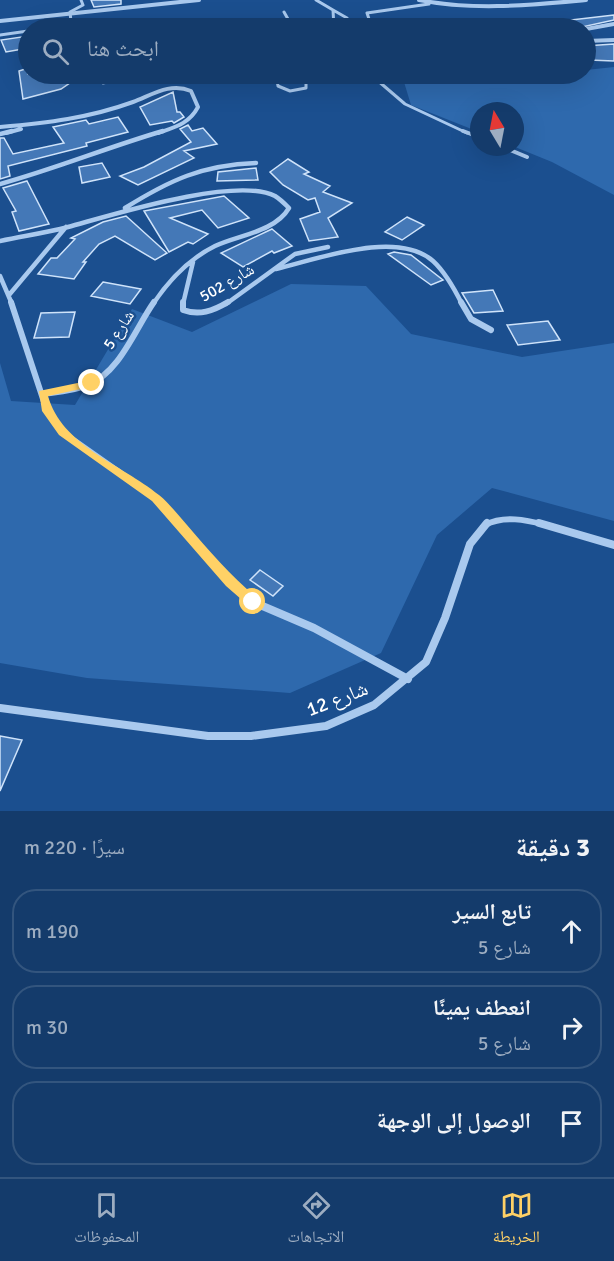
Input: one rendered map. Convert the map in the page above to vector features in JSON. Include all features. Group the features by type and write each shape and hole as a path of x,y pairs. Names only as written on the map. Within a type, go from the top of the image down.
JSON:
{"street":[{"path":"34,18 200,0"},
{"path":"419,0 429,4 448,6 516,6 586,0"},
{"path":"0,21 18,19"},
{"path":"596,26 614,24"},
{"path":"596,41 614,40"},
{"path":"0,134 90,116 173,87 191,91 198,107 193,117 180,126 123,143 48,171 0,184"},
{"path":"0,127 36,126"},
{"path":"119,211 169,182 198,169 221,164 256,163"},
{"name":"شارع 5","path":"0,241 66,227 172,198 220,192 260,193 287,203 289,210 286,216 276,223 213,247 169,282 124,349 100,378 85,386 42,394"},
{"path":"9,295 66,227"},
{"path":"276,269 368,248 393,246 406,248 433,261 456,291 471,319 491,330"},
{"name":"شارع 502","path":"193,261 182,306 185,312 196,314 216,309 276,269 292,255 328,247"},
{"path":"0,277 9,295 47,411 62,432 156,498 230,582 253,602 314,627 408,679"},
{"name":"شارع 12","path":"0,708 208,736 251,736 326,726 374,705 426,662 445,618 470,544 488,522 504,518 552,526 614,545"}],"lane":[{"path":"70,18 70,12 83,5 81,0"},
{"path":"157,0 160,5"},
{"path":"316,0 329,5 347,18"},
{"path":"369,18 367,13 429,4"},
{"path":"333,10 333,18"},
{"path":"284,12 287,18"},
{"path":"0,35 18,32"},
{"path":"278,84 297,91 306,88 306,84"},
{"path":"381,84 415,109 470,133"}],"shaded area":[{"path":"614,67 614,195 552,162 524,151 524,102 470,102 470,128 411,105 405,84 596,84 596,69"},
{"path":"291,284 366,286 411,334 522,357 614,343 614,521 492,488 437,535 381,653 290,693 87,678 0,663 0,363 11,401 75,405 132,309 192,332"}],"building":[{"path":"91,0 121,0 121,4 94,7"},
{"path":"614,15 614,20 596,24 596,18 588,18"},
{"path":"18,37 18,50 6,52 1,40"},
{"path":"614,44 614,61 596,60 596,45"},
{"path":"21,84 68,84 61,89 23,99"},
{"path":"173,92 177,112 184,117 174,123 172,121 150,125 140,107"},
{"path":"118,117 128,132 86,143 87,146 8,166 10,176 0,179 0,138 4,138 13,154 64,143 53,127 86,120 89,124"},
{"path":"188,125 192,131 203,128 217,144 184,151 194,158 138,185 120,176 144,167 191,142 180,129"},
{"path":"288,159 309,172 304,174 330,186 323,192 352,203 328,218 338,237 309,241 300,219 320,212 315,198 308,200 283,185 270,172"},
{"path":"102,163 110,177 82,183 79,167"},
{"path":"256,168 258,180 217,181 218,172"},
{"path":"27,181 49,224 19,231 12,212 16,211 3,188"},
{"path":"224,196 249,218 218,228 202,210 170,218 208,234 193,244 188,242 169,252 144,211"},
{"path":"126,216 167,253 155,260 115,236 99,244 83,262 86,262 74,279 38,274 51,258 57,258 75,239 71,238 103,222"},
{"path":"407,217 424,225 402,240 385,232"},
{"path":"272,229 292,246 274,253 272,251 243,267 221,253"},
{"path":"394,252 411,255 443,280 431,285 388,254"},
{"path":"103,282 141,289 130,304 91,296"},
{"path":"493,290 503,311 474,313 462,293"},
{"path":"75,312 69,337 34,338 41,313"},
{"path":"548,321 560,340 518,345 507,325"},
{"path":"260,570 283,586 273,596 250,580"},
{"path":"0,736 22,740 0,791"}],"route":[{"path":"92,383 42,394 47,411 55,424 86,451 156,498 230,582 253,602"}]}
